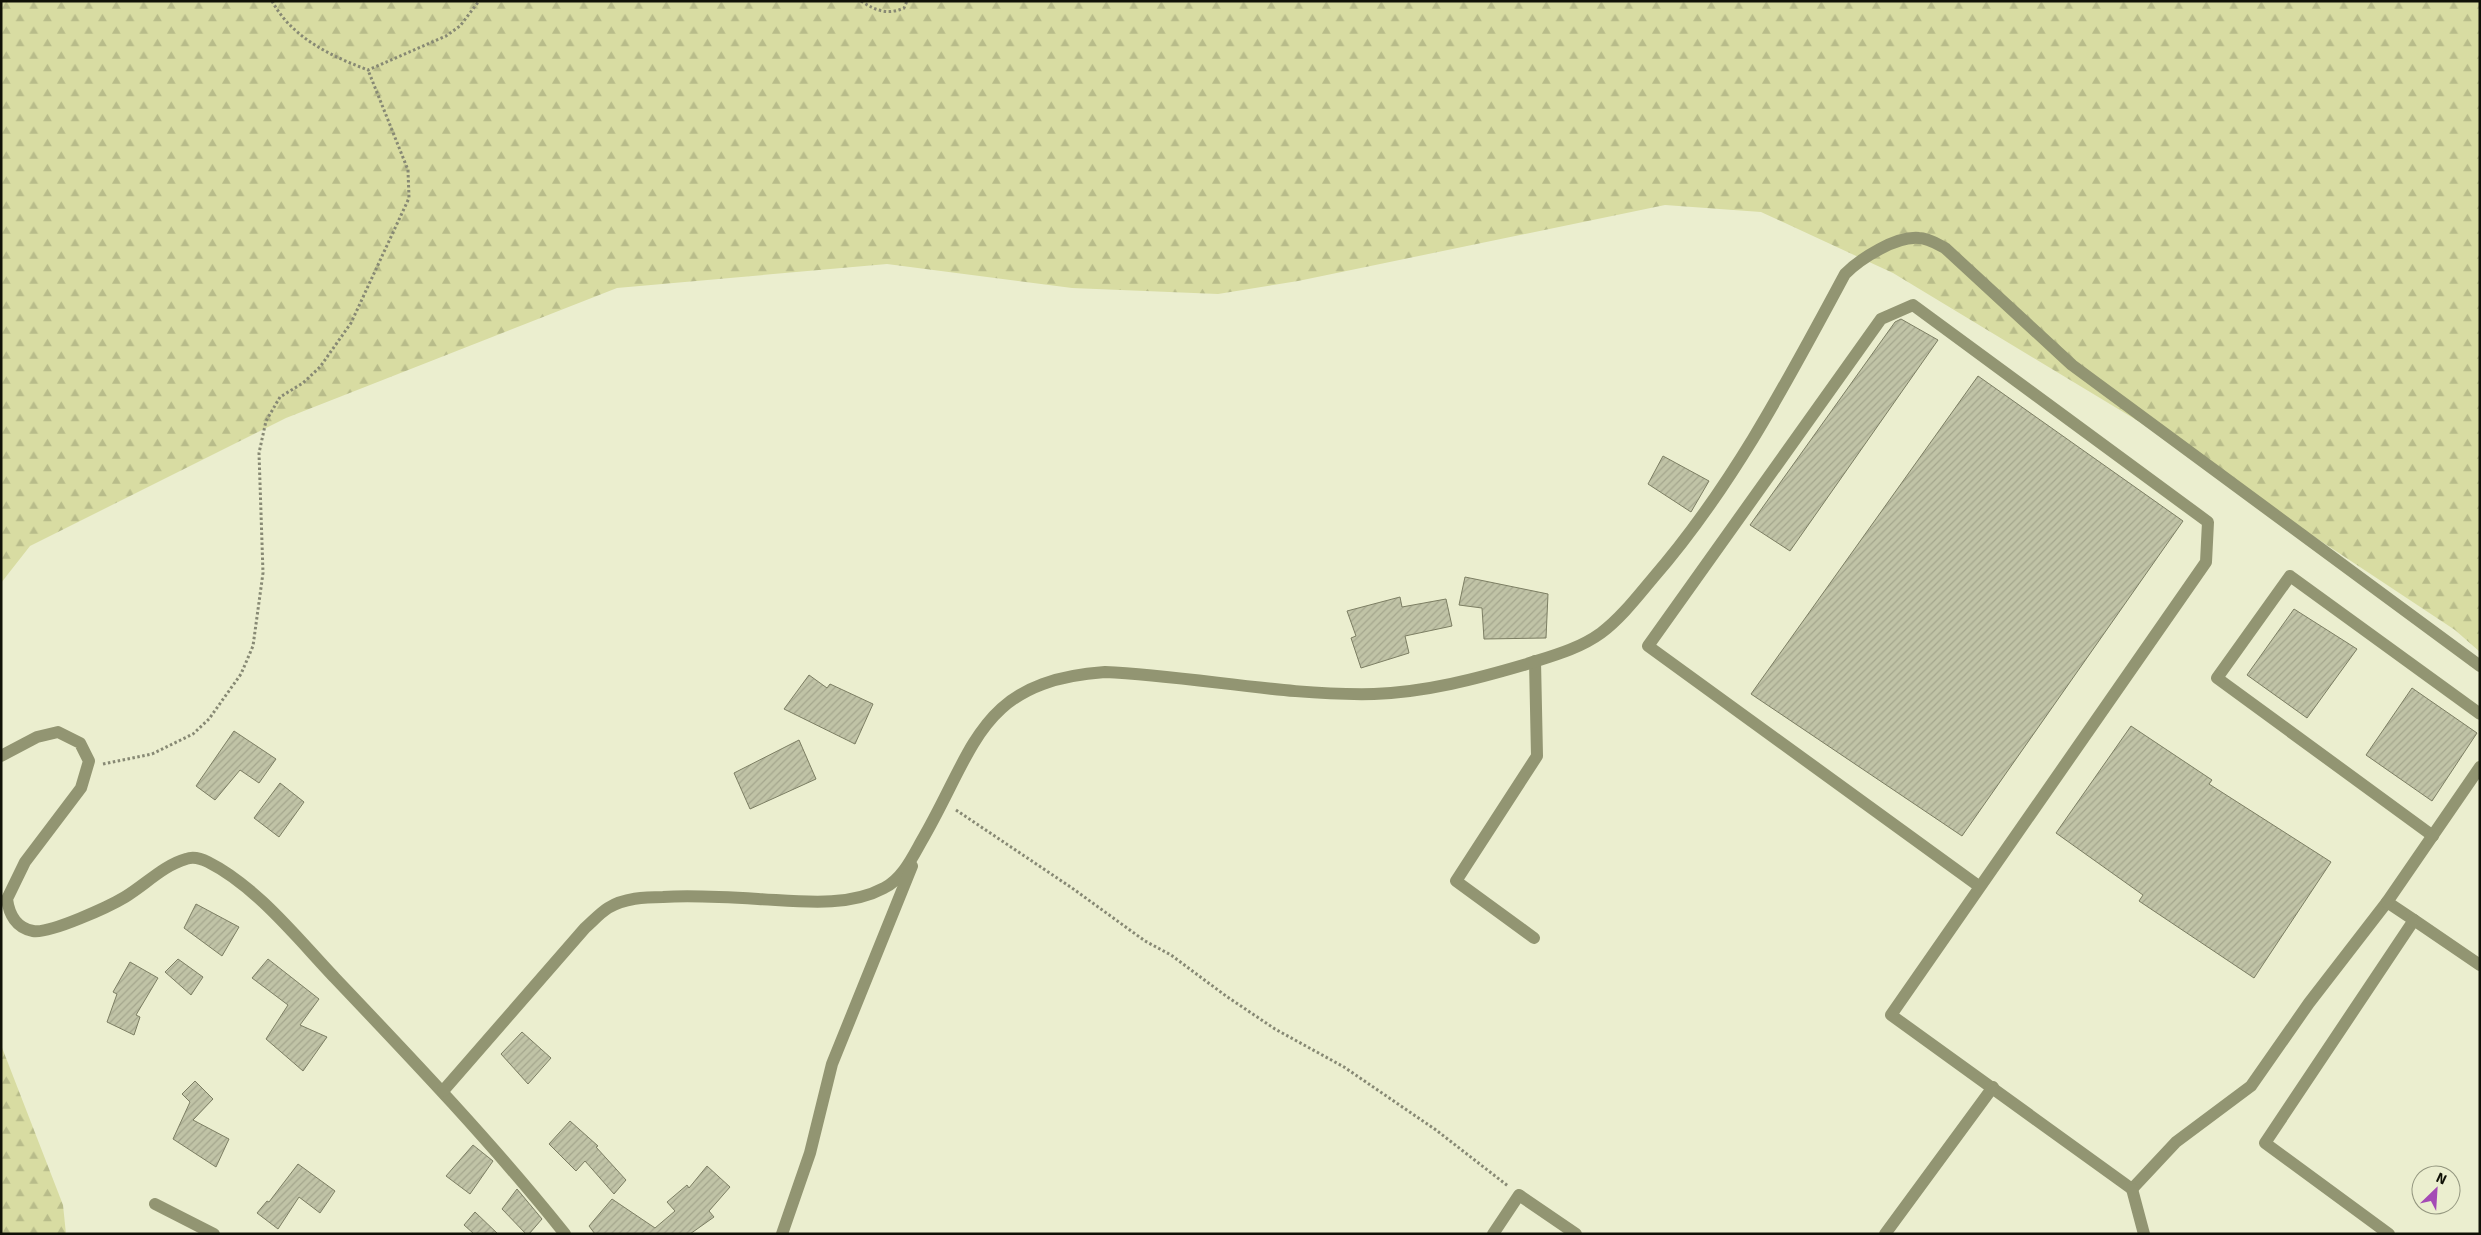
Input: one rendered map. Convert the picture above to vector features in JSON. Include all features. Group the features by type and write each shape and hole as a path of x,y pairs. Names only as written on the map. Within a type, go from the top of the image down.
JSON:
{"street":[{"path":"443,1091 585,928 608,908 627,900 651,897 728,897 808,901 857,897 884,888 905,869 976,738 996,712 1016,695 1045,682 1070,676 1105,672 1131,673 1317,694 1373,694 1445,687 1535,661 1583,644 1602,632 1633,601 1670,558 1722,488 1760,429 1846,274 1857,262 1886,246 1918,238 1945,248 2072,364 2480,666"},
{"path":"1980,888 1648,646 1882,319 1913,305 2208,522 2206,562 1980,888 1891,1015 2132,1189 2144,1234"},
{"path":"2432,836 2217,678 2290,576 2480,714"},
{"path":"1534,938 1456,881 1537,756 1535,661"},
{"path":"1,756 48,732 58,732 80,744 89,762 75,798 50,825 25,862 6,899 12,918 20,925 33,931 55,927 99,910 125,897 160,872 186,859 204,860 231,876 260,901 443,1091 565,1234"},
{"path":"2132,1189 2176,1142 2251,1086 2309,1003 2387,902 2480,767"},
{"path":"782,1234 810,1153 832,1064 924,836"},
{"path":"2387,902 2480,965"},
{"path":"2389,1234 2265,1143 2414,920"},
{"path":"1885,1234 1993,1087"},
{"path":"1493,1234 1519,1195 1576,1234"},
{"path":"155,1204 214,1234"}],"path":[{"path":"272,1 280,17 314,44 332,56 368,70 446,36 460,26 479,1"},
{"path":"861,1 874,9 895,12 904,8 907,1"},
{"path":"88,767 152,754 193,734 209,719 241,674 253,646 263,573 259,453 266,421 280,397 303,383 320,367 351,322 409,198 408,170 368,70"},
{"path":"942,802 1072,888 1145,941 1171,955 1226,996 1275,1029 1344,1068 1436,1130 1519,1195"}],"green space":[{"path":"1,1 2480,1 2480,652 2455,630 2153,430 1893,273 1761,212 1665,205 1298,281 1218,294 1072,288 887,264 617,288 286,418 30,546 1,583"},
{"path":"1,1045 63,1205 66,1234 1,1234"}],"building":[{"path":"1901,319 1938,340 1790,551 1750,525 1895,322"},
{"path":"1978,376 2183,521 1962,836 1751,694"},
{"path":"1663,456 1709,481 1691,512 1648,484"},
{"path":"1465,577 1548,594 1546,638 1484,639 1482,608 1459,605"},
{"path":"1400,597 1402,607 1446,599 1452,626 1405,636 1409,653 1361,668 1351,638 1356,636 1347,611"},
{"path":"2294,609 2357,649 2307,718 2247,675"},
{"path":"809,675 827,688 830,684 873,704 855,744 784,709"},
{"path":"2412,688 2477,733 2432,801 2366,755"},
{"path":"2131,726 2212,780 2209,784 2331,862 2254,978 2139,901 2143,895 2056,833"},
{"path":"234,731 276,759 259,783 240,770 215,800 196,786"},
{"path":"799,740 816,779 750,809 734,773"},
{"path":"280,783 304,802 279,837 254,818"},
{"path":"196,904 239,927 222,956 184,928"},
{"path":"178,959 203,977 191,995 165,972"},
{"path":"268,959 319,999 300,1025 327,1037 303,1071 266,1039 288,1005 252,978"},
{"path":"130,962 158,978 136,1015 140,1017 134,1035 107,1022 117,994 113,992"},
{"path":"522,1032 551,1058 528,1084 501,1054"},
{"path":"195,1081 213,1099 193,1120 229,1139 216,1167 173,1139 190,1102 182,1094"},
{"path":"570,1121 598,1146 596,1147 626,1180 614,1194 585,1161 576,1171 549,1144"},
{"path":"473,1145 493,1161 470,1194 446,1176"},
{"path":"298,1164 335,1191 320,1213 299,1197 278,1229 257,1213 267,1201 269,1202"},
{"path":"707,1166 730,1187 709,1211 714,1217 690,1234 595,1234 589,1226 612,1199 655,1228 675,1211 667,1202 687,1185 689,1188"},
{"path":"517,1189 542,1219 529,1234 526,1234 502,1209"},
{"path":"475,1212 498,1234 474,1234 464,1225"}]}
